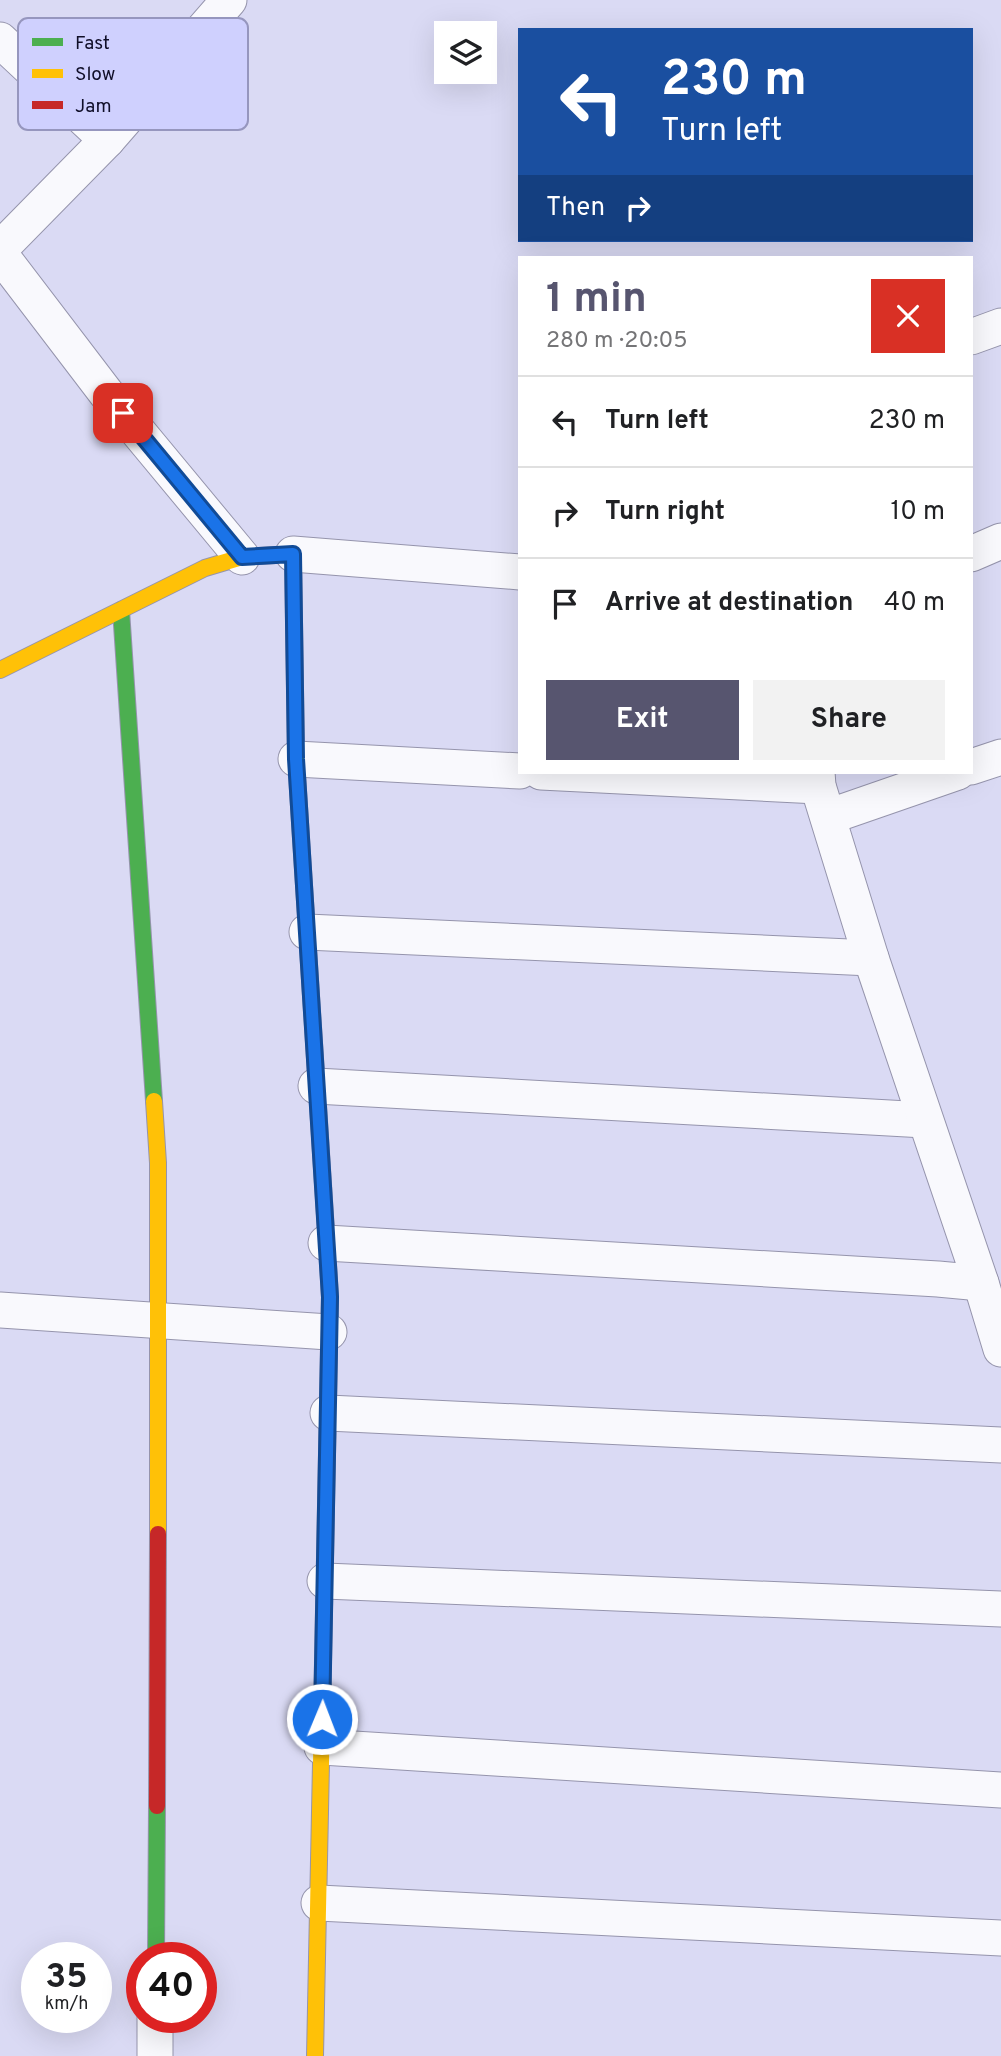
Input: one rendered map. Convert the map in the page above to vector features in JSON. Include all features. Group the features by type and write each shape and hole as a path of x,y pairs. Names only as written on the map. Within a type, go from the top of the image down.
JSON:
{"street":[{"path":"0,40 18,57"},
{"path":"96,130 107,140"},
{"path":"115,130 0,252 106,393 242,557"},
{"path":"973,336 1001,326"},
{"path":"973,553 1001,541"},
{"path":"293,554 296,759 330,1297 315,2056"},
{"path":"0,670 205,568 242,557 293,554 518,572"},
{"path":"121,610 158,1163 156,1942"},
{"path":"973,766 1001,757"},
{"path":"296,759 518,771"},
{"path":"569,774 821,792 944,774"},
{"path":"821,792 871,958 1001,1349"},
{"path":"307,932 871,958"},
{"path":"316,1086 925,1120"},
{"path":"326,1243 981,1283"},
{"path":"0,1310 329,1332"},
{"path":"327,1413 1001,1445"},
{"path":"325,1581 1001,1609"},
{"path":"322,1747 1001,1790"},
{"path":"319,1903 1001,1938"},
{"path":"155,2033 155,2056"}],"traffic: fast":[{"path":"121,610 154,1101"},
{"path":"295,688 296,759 327,1247"},
{"path":"156,1942 157,1806"}],"traffic: slow":[{"path":"0,670 205,568 242,557 293,554 295,688"},
{"path":"154,1101 158,1163 158,1534"},
{"path":"315,2056 322,1714"}],"traffic: jam":[{"path":"322,1714 330,1297 327,1247"},
{"path":"157,1806 158,1534"}],"route":[{"path":"123,413 242,557 293,554 296,759 330,1297 322,1719"}]}
